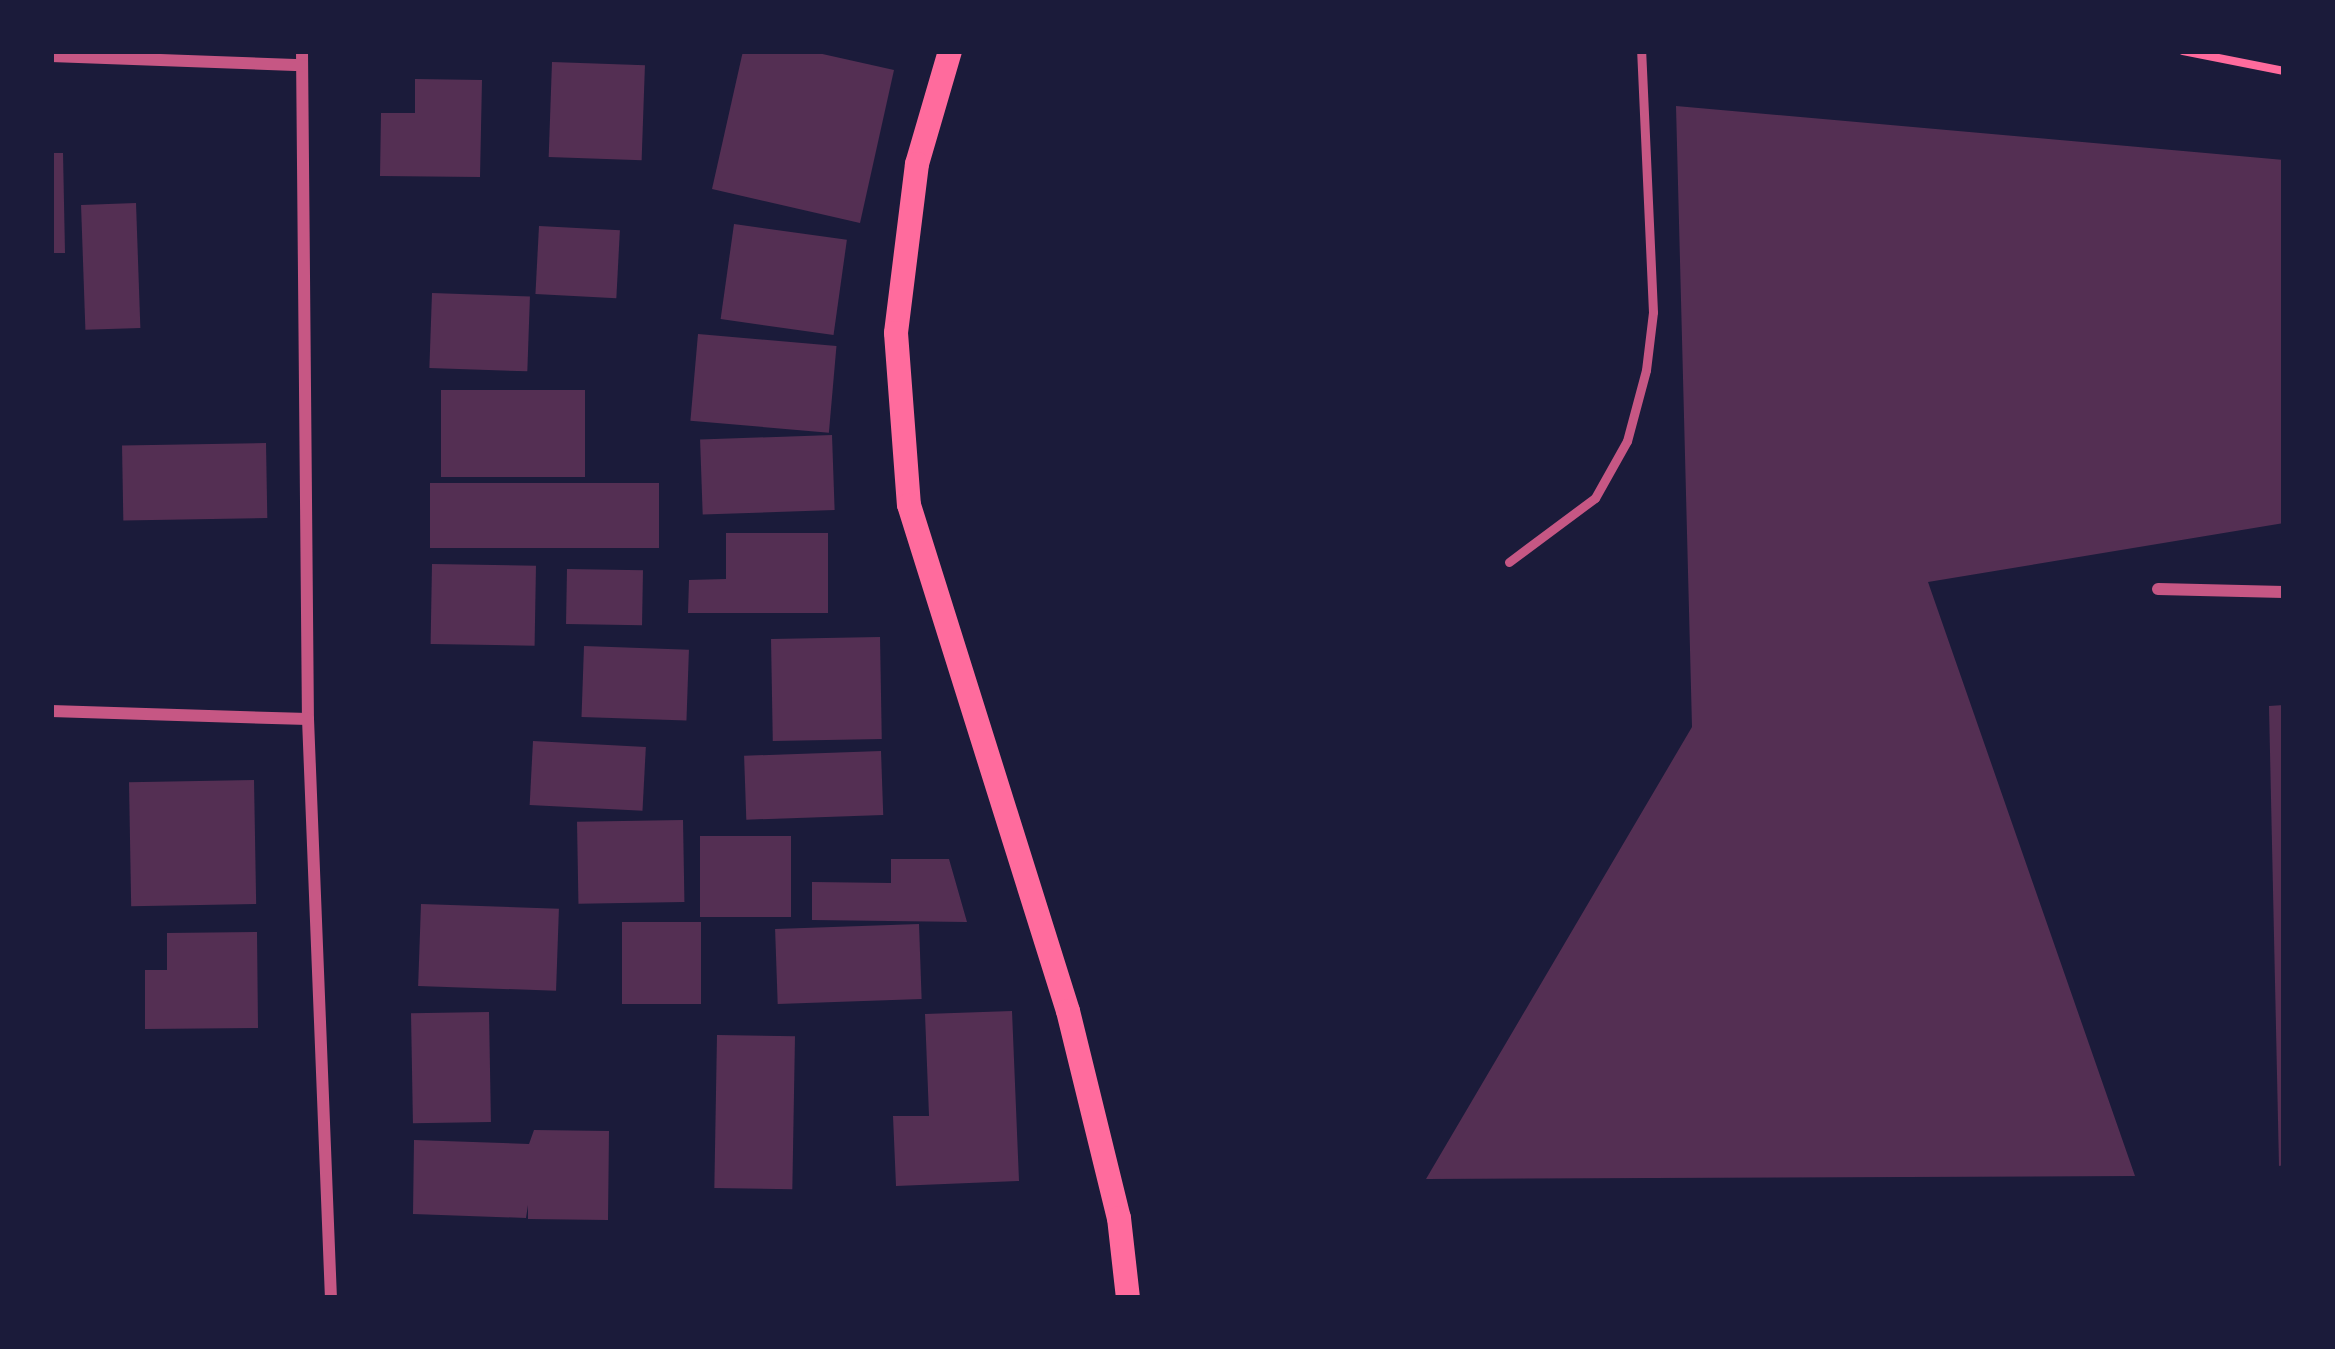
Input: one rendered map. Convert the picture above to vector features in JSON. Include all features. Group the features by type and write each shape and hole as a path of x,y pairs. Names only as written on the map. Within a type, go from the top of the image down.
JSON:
{"main road":[{"path":"950,51 917,164 896,333 909,506 1068,1011 1119,1218 1128,1298"}],"street":[{"path":"51,56 302,58 308,719 332,1298"},
{"path":"2158,589 2284,592"},
{"path":"51,711 308,719"}],"lane":[{"path":"1509,562 1595,498 1627,441 1646,370 1653,312 1641,51"}],"path":[{"path":"2183,51 2284,71"}],"building":[{"path":"743,51 809,51 894,70 860,223 712,189"},
{"path":"552,62 645,65 642,160 549,157"},
{"path":"415,79 482,80 480,177 380,176 381,113 415,113"},
{"path":"1676,106 2284,160 2284,523 1928,582 2135,1176 1426,1179 1692,727"},
{"path":"51,153 63,153 65,253 51,253"},
{"path":"136,203 140,328 85,330 81,205"},
{"path":"734,224 847,240 834,335 721,319"},
{"path":"539,226 620,230 616,298 535,294"},
{"path":"432,293 530,296 527,371 429,368"},
{"path":"698,334 836,346 829,433 690,421"},
{"path":"441,390 585,390 585,477 441,477"},
{"path":"832,435 835,510 703,515 700,440"},
{"path":"266,443 267,518 123,521 122,446"},
{"path":"430,483 659,483 659,548 430,548"},
{"path":"726,533 828,533 828,613 688,613 689,580 726,579"},
{"path":"432,564 536,566 535,646 431,644"},
{"path":"567,569 643,570 642,625 566,624"},
{"path":"880,637 882,739 773,741 771,639"},
{"path":"584,646 689,650 686,721 582,717"},
{"path":"2284,705 2284,1165 2279,1166 2269,706"},
{"path":"533,741 646,747 642,811 530,805"},
{"path":"881,751 883,815 746,820 744,756"},
{"path":"254,780 256,904 131,906 129,782"},
{"path":"683,820 684,902 578,904 577,822"},
{"path":"700,836 791,836 791,917 700,917"},
{"path":"891,859 949,859 967,922 812,920 812,882 891,883"},
{"path":"421,904 559,909 556,991 418,986"},
{"path":"622,922 701,922 701,1004 622,1004"},
{"path":"919,924 922,999 778,1004 775,929"},
{"path":"257,932 258,1028 145,1029 145,970 167,970 167,933"},
{"path":"1012,1011 1019,1181 896,1186 893,1116 929,1116 925,1014"},
{"path":"489,1012 491,1122 413,1123 411,1013"},
{"path":"717,1035 795,1036 792,1189 714,1188"},
{"path":"534,1130 609,1131 608,1220 528,1219 528,1205 526,1218 413,1214 414,1140 529,1144"}]}
